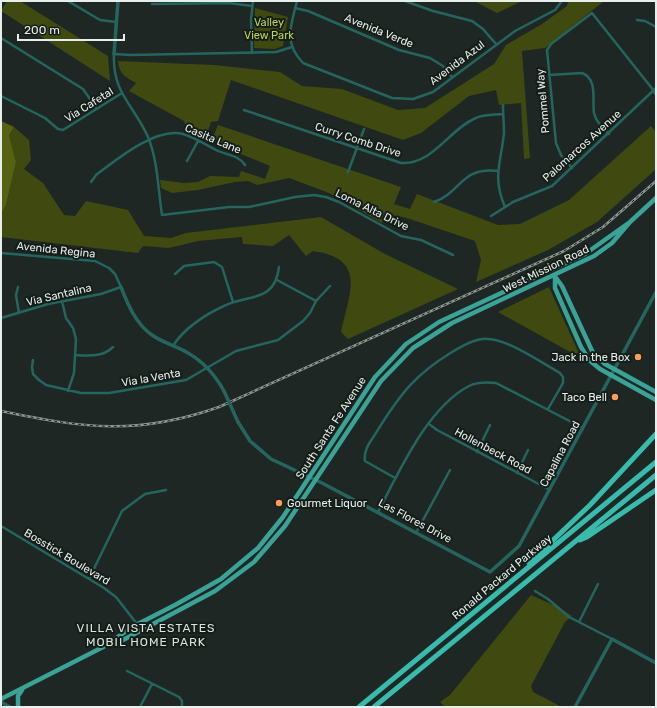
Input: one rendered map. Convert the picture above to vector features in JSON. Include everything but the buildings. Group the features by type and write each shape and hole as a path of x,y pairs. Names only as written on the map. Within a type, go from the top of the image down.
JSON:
{"highway":[{"path":"502,589 590,505 656,434"},
{"name":"Ronald Packard Parkway","path":"359,707 656,462"},
{"name":"Ronald Packard Parkway","path":"374,707 656,475"},
{"path":"575,541 587,537 656,490"}],"main road":[{"name":"West Mission Road","path":"480,302 552,270 592,250 630,222 656,198"},
{"name":"West Mission Road","path":"482,309 555,276 594,256 618,238 630,222"},
{"path":"552,270 562,286 593,353 598,359 656,392"},
{"path":"555,276 555,288 581,347 589,360 612,376 656,400"},
{"name":"South Santa Fe Avenue","path":"1,699 111,642 120,634 221,579 247,559 275,528 366,390 390,360 406,344 425,331 480,302"},
{"name":"South Santa Fe Avenue","path":"111,642 122,640 154,624 215,591 241,573 276,538 377,387 402,358 439,330 482,309"},
{"path":"18,707 18,696 24,688"}],"street":[{"path":"68,1 100,20 117,22"},
{"path":"118,1 114,72 122,93 148,140"},
{"path":"252,53 253,1"},
{"path":"114,54 252,53 276,52 292,48 290,29 297,1"},
{"path":"405,1 433,11 472,21 484,29 496,44"},
{"name":"Avenida Azul","path":"292,48 303,63 398,99 413,99 425,96 496,44 520,29 550,14 562,1"},
{"path":"152,4 229,3 252,6"},
{"name":"Avenida Verde","path":"295,8 308,11 398,50 430,58 443,66 452,77"},
{"name":"Pommel Way","path":"572,168 561,155 556,144 547,50 551,44 592,13 655,91"},
{"path":"636,20 644,21 656,27"},
{"path":"1,38 83,89 97,108"},
{"path":"549,74 582,73 587,75 592,83 595,114 600,124 609,134"},
{"name":"Palomarcos Avenue","path":"491,216 505,207 548,188 572,168 655,91"},
{"name":"Via Cafetal","path":"1,96 45,118 58,129 63,130 122,93"},
{"path":"503,105 504,134 498,171 498,189 505,207"},
{"name":"Curry Comb Drive","path":"244,110 401,163 414,163 424,158 476,118 503,114"},
{"path":"348,172 364,129"},
{"name":"Casita Lane","path":"91,182 96,174 148,140 175,133 184,134 241,159 245,165"},
{"name":"Loma Alta Drive","path":"148,140 153,153 162,216 229,207 249,207 295,197 314,195 326,197 339,202 402,236 421,240 453,255"},
{"path":"187,161 198,141"},
{"path":"434,202 473,173 486,170 498,171"},
{"name":"Avenida Regina","path":"1,253 94,261 110,268 115,274 121,287"},
{"path":"175,274 184,266 214,262 218,263 222,266 233,302"},
{"path":"173,346 179,336 215,311 233,302 263,294 277,280 279,266"},
{"path":"277,280 316,301"},
{"name":"Via la Venta","path":"33,360 32,367 34,374 39,380 46,385 68,391 97,394 120,392 134,388 186,380 236,351 278,340 303,321 310,313 316,301 330,286"},
{"path":"18,287 16,295 19,313"},
{"name":"Via Santalina","path":"1,318 62,301 101,294 121,287"},
{"name":"Las Flores Drive","path":"121,287 130,309 144,328 152,335 188,353 216,377 238,422 250,441 271,458 378,512 490,572"},
{"name":"Capalina Road","path":"490,572 519,546 584,429 656,292"},
{"path":"62,301 66,318 73,328 76,339 74,373 68,391"},
{"path":"396,478 366,461 365,450 393,407 412,382 431,365 464,345 483,339 496,340 560,373 563,377 563,383 548,409"},
{"path":"76,355 107,353 113,347"},
{"path":"378,512 412,447 449,401 470,386 484,382 496,383 505,386 584,429"},
{"name":"Hollenbeck Road","path":"429,424 477,452 551,490"},
{"path":"477,452 490,425"},
{"path":"517,473 528,450"},
{"path":"416,533 450,470"},
{"path":"89,580 122,511 145,494 166,490"},
{"name":"Bosstick Boulevard","path":"1,526 104,588 116,597 138,624"},
{"path":"578,622 598,584"},
{"path":"535,591 548,598 578,622 656,663"},
{"path":"575,707 612,639"},
{"path":"127,671 178,696 182,701 182,707"},
{"path":"140,707 152,684"},
{"path":"1,702 10,707"}],"green space":[{"path":"7,1 20,1 108,56 110,81 1,11"},
{"path":"474,1 522,1 497,13"},
{"path":"568,1 604,1 545,48 522,51 530,158 524,159 521,103 499,105 496,90 469,96 421,133 403,140 231,80 218,121 211,122 207,134 213,137 218,125 401,187 394,204 410,209 417,194 498,225 520,224 569,200 651,126 656,132 656,169 597,222 548,250 476,282 481,260 475,241 407,218 387,214 382,223 329,193 289,178 257,185 248,181 235,182 198,190 172,193 161,188 160,180 184,183 198,182 210,176 239,177 241,171 265,179 270,166 188,132 184,121 129,91 136,83 123,75 118,61 214,65 280,72 302,86 342,89 398,110 425,108 494,64 506,45 542,24 567,6"},
{"name":"Valley View Park","path":"255,8 288,17 283,46 275,49 254,48"},
{"path":"1,121 14,127 9,135 16,162 6,205 1,214"},
{"path":"14,127 29,140 31,160 24,169 43,183 64,215 75,216 86,201 128,210 144,236 171,238 186,233 321,217 385,254 458,289 348,339 341,332 350,291 351,280 348,270 342,262 330,255 313,251 306,256 289,235 273,246 243,244 242,237 198,241 169,248 143,246 138,253 1,237 1,214 6,205 16,162 9,135"},
{"path":"549,287 581,358 498,312"},
{"path":"531,595 560,608 572,616 565,622 531,686 533,692 562,707 445,707 440,702 450,695"}],"railway":[{"path":"1,411 58,422 110,426 162,422 219,407 564,251 603,227 656,181"}],"place":[{"name":"Jack in the Box","path":"638,357"},
{"name":"Taco Bell","path":"615,397"},
{"name":"Gourmet Liquor","path":"279,503"}],"district":[{"name":"VILLA VISTA ESTATES MOBIL HOME PARK","path":"146,635"}]}
